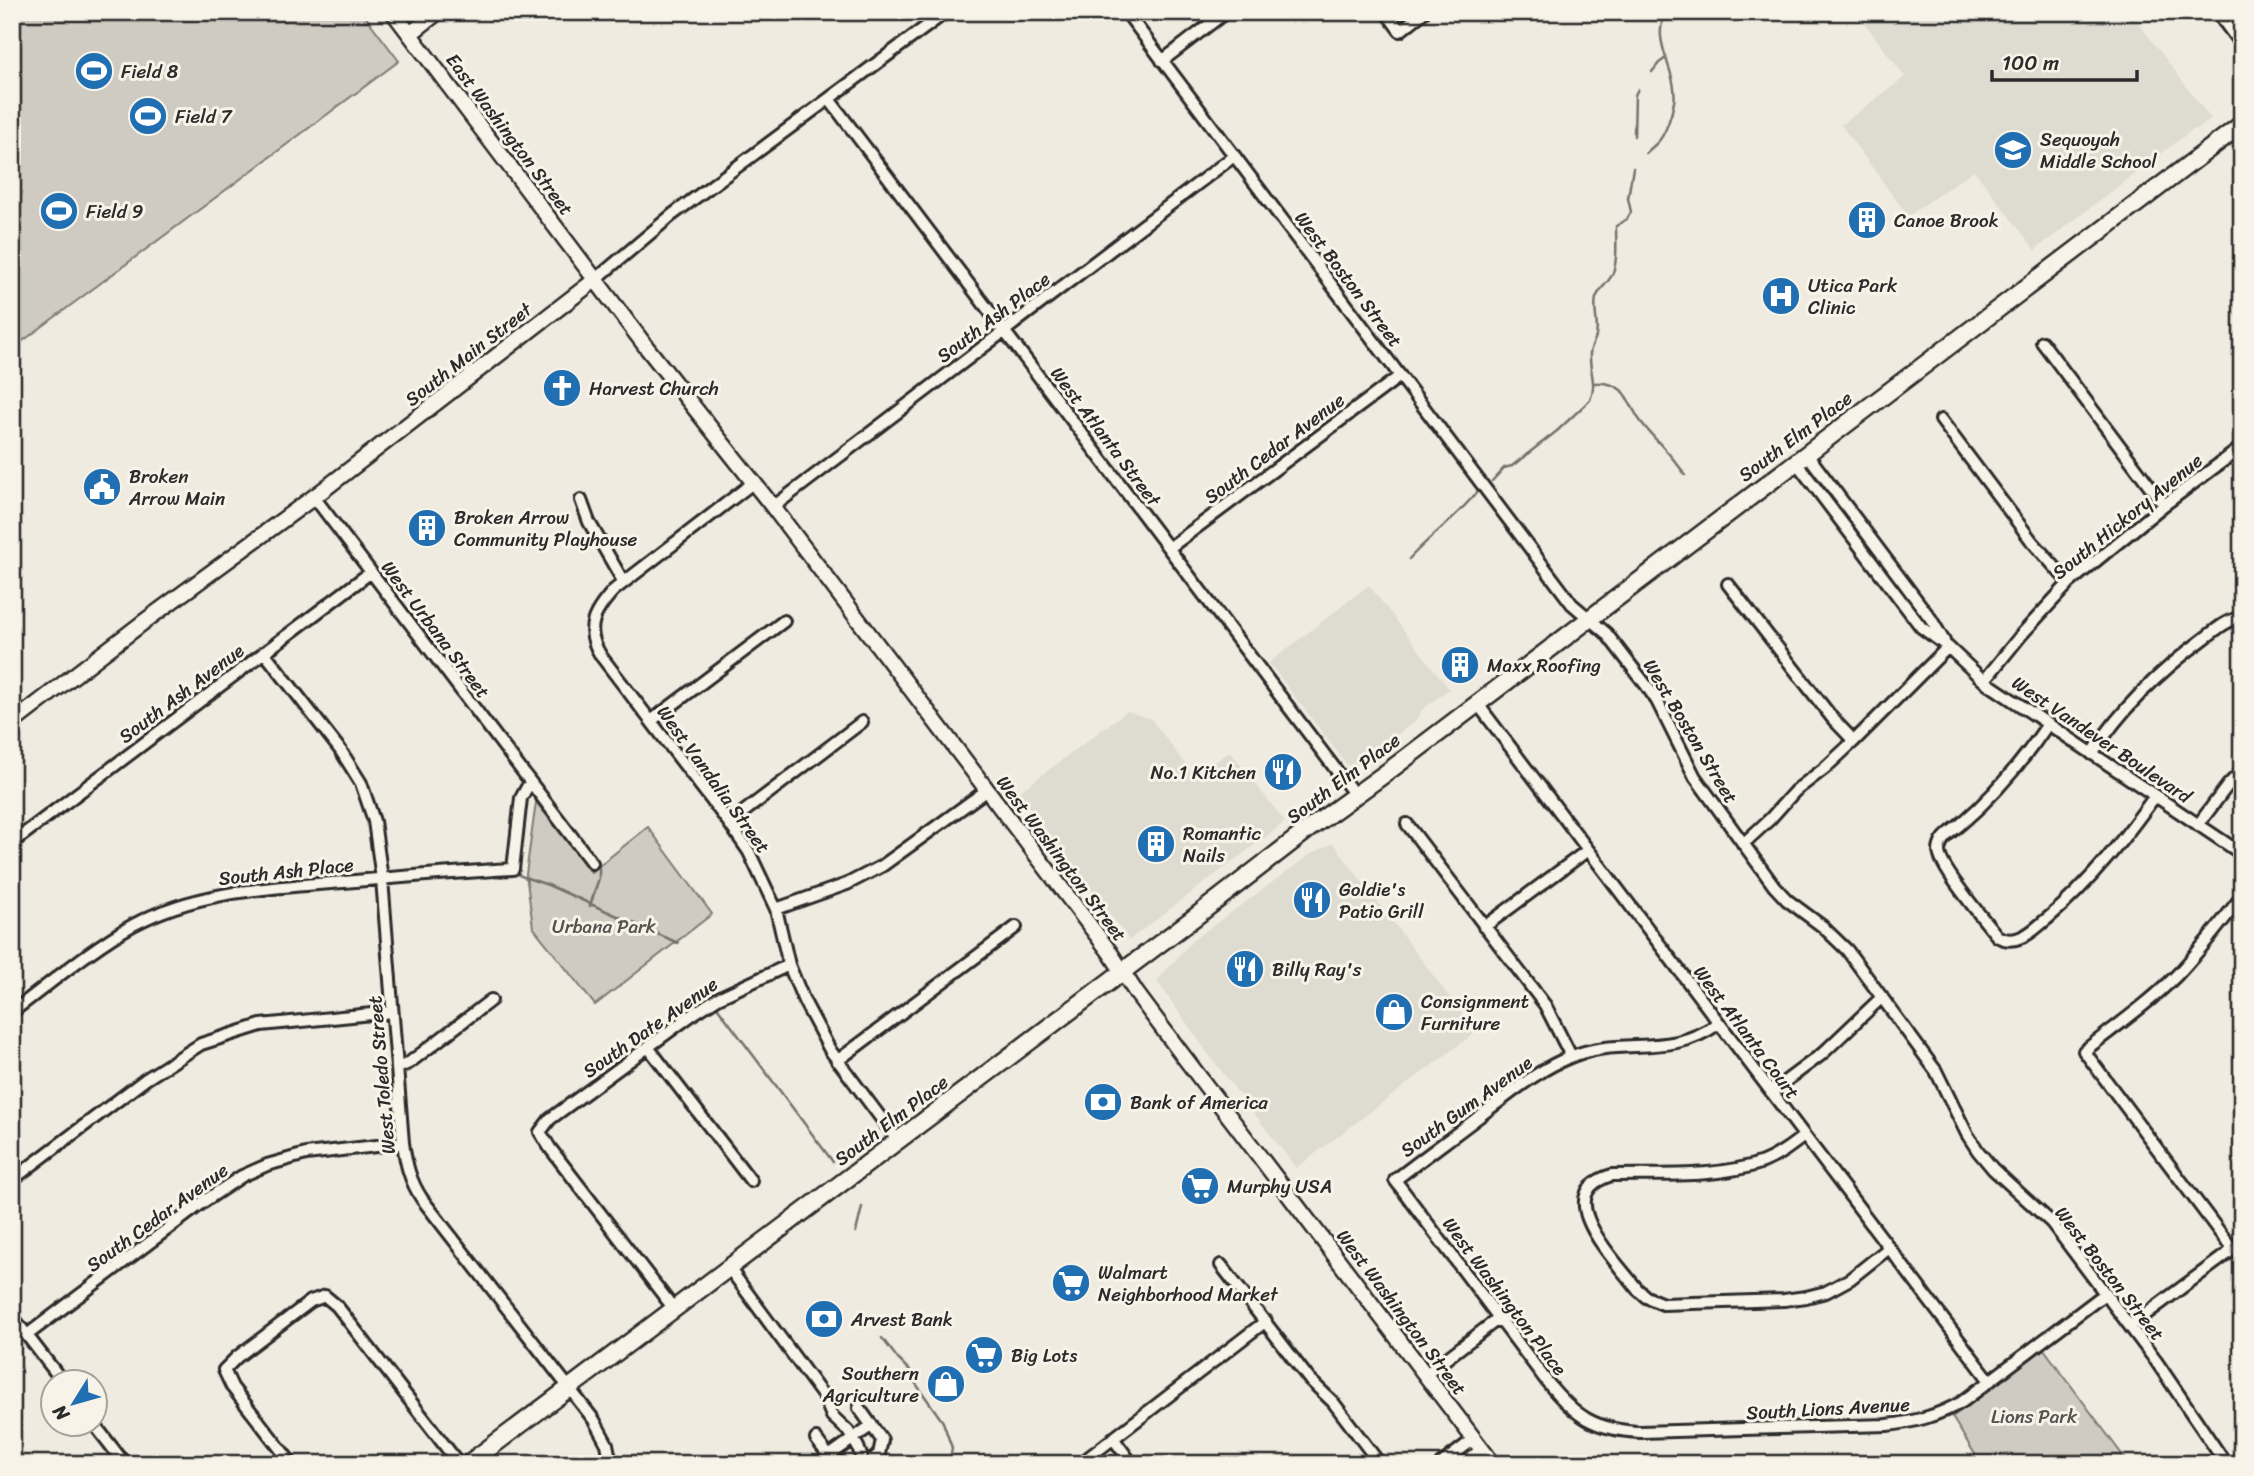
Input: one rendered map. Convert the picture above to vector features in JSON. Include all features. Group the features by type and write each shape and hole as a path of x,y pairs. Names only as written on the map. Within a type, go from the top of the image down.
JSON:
{"main road":[{"name":"East Washington Street","path":"393,12 595,280"},
{"path":"410,34 438,12"},
{"name":"South Elm Place","path":"468,1464 2242,124"},
{"name":"West Washington Street","path":"595,280 773,507 1109,951 1223,1109 1493,1464"},
{"name":"South Main Street","path":"12,723 314,497 595,280"}],"street":[{"name":"South Main Street","path":"595,280 672,215 946,12"},
{"name":"West Boston Street","path":"1126,12 1572,604 1606,633 1646,685 1695,777 1743,844 1787,900 1822,926 1847,950 1936,1071 1978,1151 2051,1222 2130,1326 2226,1464"},
{"path":"1162,61 1226,12"},
{"path":"1386,12 1400,31 1424,12"},
{"path":"2217,12 2242,46"},
{"path":"2224,22 2237,12"},
{"name":"West Atlanta Street","path":"829,99 1355,795"},
{"name":"South Ash Place","path":"773,507 1234,156"},
{"path":"2042,342 2165,505"},
{"name":"South Cedar Avenue","path":"1169,548 1399,376"},
{"path":"1941,420 2031,540 2068,583"},
{"name":"South Hickory Avenue","path":"1984,681 2068,583 2242,447"},
{"name":"West Vandever Boulevard","path":"1801,458 1931,619 1948,647 1984,681 2242,854"},
{"path":"581,500 589,522 623,582 754,482"},
{"name":"West Urbana Street","path":"314,497 592,863"},
{"name":"South Ash Avenue","path":"12,843 371,572"},
{"name":"West Vandalia Street","path":"623,582 598,608 592,625 596,648 729,822 759,871 776,909 789,965 804,1001 837,1061 898,1141"},
{"path":"1728,584 1833,719 1854,741"},
{"path":"2092,754 2115,722 2166,667 2227,622 2242,618"},
{"path":"651,722 784,621"},
{"path":"1743,844 1795,791 1854,741 1948,647"},
{"name":"West Toledo Street","path":"264,652 341,751 361,783 374,821 382,879 407,1171 422,1199 600,1429 607,1444 611,1464"},
{"name":"West Atlanta Court","path":"1477,703 1990,1381"},
{"path":"729,822 863,722"},
{"path":"2048,724 2008,778 1945,836 1940,847 1939,854 1945,867 2002,939 2012,940 2027,936 2075,894 2114,850 2155,796"},
{"path":"2198,825 2221,793 2242,771"},
{"name":"South Ash Place","path":"12,1012 112,938 161,912 215,895 246,890 513,869 521,798 530,782"},
{"path":"776,909 846,884 882,866 987,790"},
{"path":"1408,824 1545,1005 1571,1056"},
{"path":"1484,927 1588,850"},
{"path":"2130,1326 2237,1246 2084,1051 2131,1016 2177,975 2242,896"},
{"path":"837,1061 1016,927"},
{"name":"South Date Avenue","path":"674,1310 540,1132 550,1119 648,1046 718,999 789,965"},
{"path":"1771,1093 1822,1054 1882,997"},
{"path":"398,1068 409,1063 491,1000"},
{"path":"12,1180 146,1079 201,1044 261,1025 392,1012"},
{"name":"South Gum Avenue","path":"1395,1180 1537,1074 1571,1056 1599,1048 1674,1044 1705,1033 1719,1023"},
{"path":"648,1046 751,1181"},
{"path":"1804,1136 1765,1161 1742,1168 1612,1175 1602,1178 1593,1184 1587,1193 1584,1204 1588,1224 1637,1289 1646,1297 1663,1304 1806,1297 1826,1292 1850,1279 1889,1248"},
{"name":"South Cedar Avenue","path":"27,1335 206,1200 242,1176 267,1165 306,1154 404,1143"},
{"name":"West Washington Place","path":"1395,1180 1569,1408 1595,1425"},
{"path":"1221,1265 1309,1379 1333,1402 1380,1464"},
{"path":"729,1268 824,1397 832,1416 854,1439 866,1464 879,1454 882,1445 880,1435 859,1408"},
{"name":"South Lions Avenue","path":"1595,1425 1640,1432 1918,1421 1962,1402 2106,1293"},
{"path":"292,1464 232,1387 224,1370 237,1357 311,1301 325,1296 337,1306 459,1464"},
{"path":"12,1316 53,1368"},
{"path":"1425,1375 1499,1318"},
{"path":"1080,1464 1266,1321"},
{"path":"816,1439 832,1460 872,1425"},
{"path":"105,1438 125,1464"},
{"path":"1113,1438 1132,1464"},
{"path":"1441,1464 1478,1444"},
{"path":"1462,1464 1478,1444"}],"shaded area":[{"name":"Sequoyah Middle School","path":"1856,12 2130,12 2211,119 2198,129 2192,130 2035,250 1974,170 1908,216 1841,125 1905,77"},
{"path":"1369,585 1449,689 1423,709 1415,721 1351,770 1269,663"},
{"path":"1127,711 1151,719 1195,777 1230,751 1285,822 1129,940 1018,793"},
{"path":"1333,843 1476,1032 1296,1168 1209,1055 1157,981 1192,941 1311,854"}],"green space":[{"path":"12,12 362,12 399,61 12,349"},
{"name":"Urbana Park","path":"536,802 591,872 648,827 712,914 595,1005 533,927 526,874"},
{"name":"Lions Park","path":"2044,1349 2129,1464 1981,1464 1952,1417"}],"waterway":[{"path":"1646,153 1664,134 1674,102 1672,79 1661,33 1667,12"},
{"path":"1652,72 1666,58"},
{"path":"1634,136 1635,95 1638,89"},
{"path":"1492,481 1504,468 1512,466 1557,431 1590,400 1593,384 1590,354 1597,331 1596,298 1614,270 1616,226 1627,219 1631,212 1628,198 1633,168"},
{"path":"1594,383 1608,384 1621,390 1644,426 1685,475"},
{"path":"1409,559 1477,492"},
{"path":"590,906 599,878 599,867 595,864"},
{"path":"516,872 678,943"},
{"path":"718,1008 833,1162"},
{"path":"856,1232 862,1207"},
{"path":"882,1338 910,1371 943,1422 952,1448 949,1464"},
{"path":"12,1459 20,1464"}],"place":[{"name":"Field 8","path":"94,71"},
{"name":"Field 7","path":"148,116"},
{"name":"Sequoyah Middle School","path":"2013,150"},
{"name":"Field 9","path":"59,211"},
{"name":"Canoe Brook","path":"1867,220"},
{"name":"Utica Park Clinic","path":"1781,296"},
{"name":"Harvest Church","path":"562,388"},
{"name":"Broken Arrow Main","path":"102,487"},
{"name":"Broken Arrow Community Playhouse","path":"427,528"},
{"name":"Maxx Roofing","path":"1460,665"},
{"name":"No.1 Kitchen","path":"1283,772"},
{"name":"Romantic Nails","path":"1156,844"},
{"name":"Goldie's Patio Grill","path":"1312,900"},
{"name":"Billy Ray's","path":"1245,969"},
{"name":"Consignment Furniture","path":"1394,1012"},
{"name":"Bank of America","path":"1103,1102"},
{"name":"Murphy USA","path":"1200,1186"},
{"name":"Walmart Neighborhood Market","path":"1071,1283"},
{"name":"Arvest Bank","path":"824,1319"},
{"name":"Big Lots","path":"984,1355"},
{"name":"Southern Agriculture","path":"946,1384"}]}
